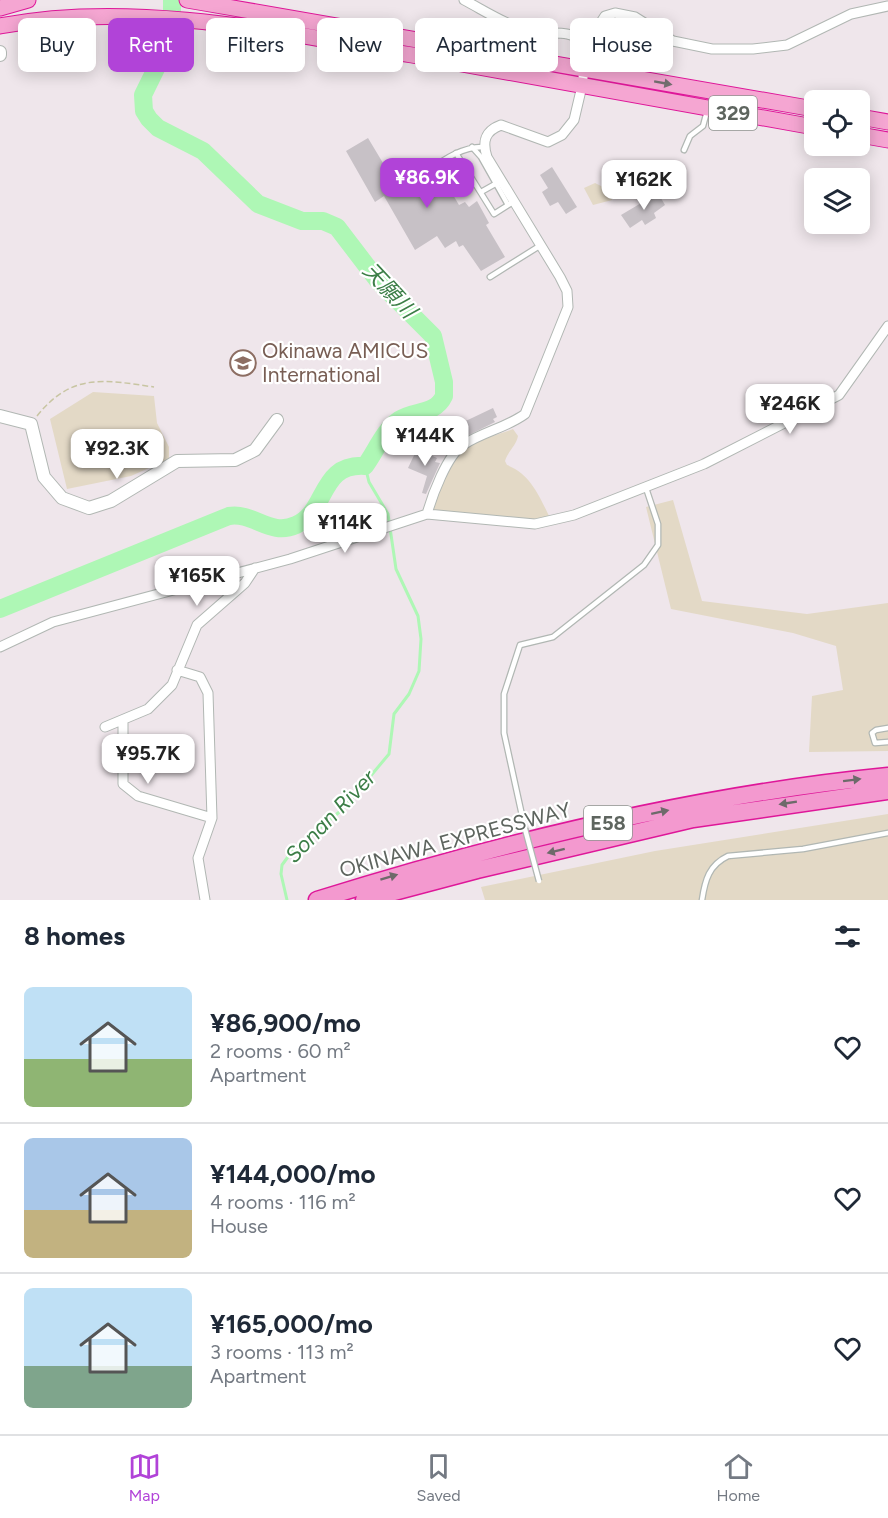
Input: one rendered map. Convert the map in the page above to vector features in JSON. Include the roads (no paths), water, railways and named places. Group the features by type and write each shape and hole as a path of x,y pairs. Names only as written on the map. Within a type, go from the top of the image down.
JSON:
{"highway":[{"path":"0,8 28,0"},
{"name":"329","path":"186,0 570,66"},
{"name":"329","path":"0,26 67,13 154,12 804,125"},
{"name":"329","path":"602,72 804,107"},
{"path":"870,119 888,122"},
{"path":"870,137 888,140"},
{"name":"OKINAWA EXPRESSWAY","path":"325,897 404,873 631,818 753,793 888,776"},
{"name":"OKINAWA EXPRESSWAY","path":"364,900 456,875 693,819 888,791"}],"street":[{"path":"464,0 525,31 570,34"},
{"path":"673,41 712,49 753,49 788,45 851,14 888,6"},
{"path":"606,18 615,13 637,18"},
{"path":"427,514 453,452 465,443 512,424 525,414 537,391 568,308 567,291 541,245 499,182 484,147 485,137 491,129 501,125 534,139 553,141 562,135 574,120 584,72"},
{"path":"0,646 53,622 290,559 427,514 535,524 574,515 704,464 838,395 888,326"},
{"path":"0,416 20,419 31,424 44,477 62,498 89,508 111,501 177,461 235,460 255,450 277,420"},
{"path":"105,727 148,709 172,685 197,625 245,583 255,568"},
{"path":"177,670 200,677 208,693 212,818 198,858 204,896"},
{"path":"123,720 123,784 138,796 212,818"}],"lane":[{"path":"684,150 690,136 702,126 707,108"},
{"path":"414,180 456,153 472,147 484,147"},
{"path":"472,147 499,182 481,192"},
{"path":"456,153 494,214 511,203"},
{"path":"490,277 541,245"},
{"path":"539,881 504,733 504,694 520,645 554,637 644,566 658,545 658,524 646,488"},
{"path":"888,728 872,733 875,743 888,742"},
{"path":"702,900 709,871 717,861 728,856 803,849 888,833"}],"waterway":[{"name":"天願川","path":"0,609 229,516 246,517 278,528 296,525 314,509 331,480 339,472 350,467 365,466 394,424 405,417 430,409 444,396 444,382 433,336 379,282 337,227 323,221 302,221 258,204 203,151 158,128 149,119 144,111 143,95 172,36 172,0"},
{"name":"Sonan River","path":"287,900 281,874 282,865 293,850 343,809 389,754 394,714 409,694 419,671 421,639 418,616 396,569 388,514 369,482 365,466"}],"place":[{"name":"Okinawa AMICUS International","path":"243,363"}]}
